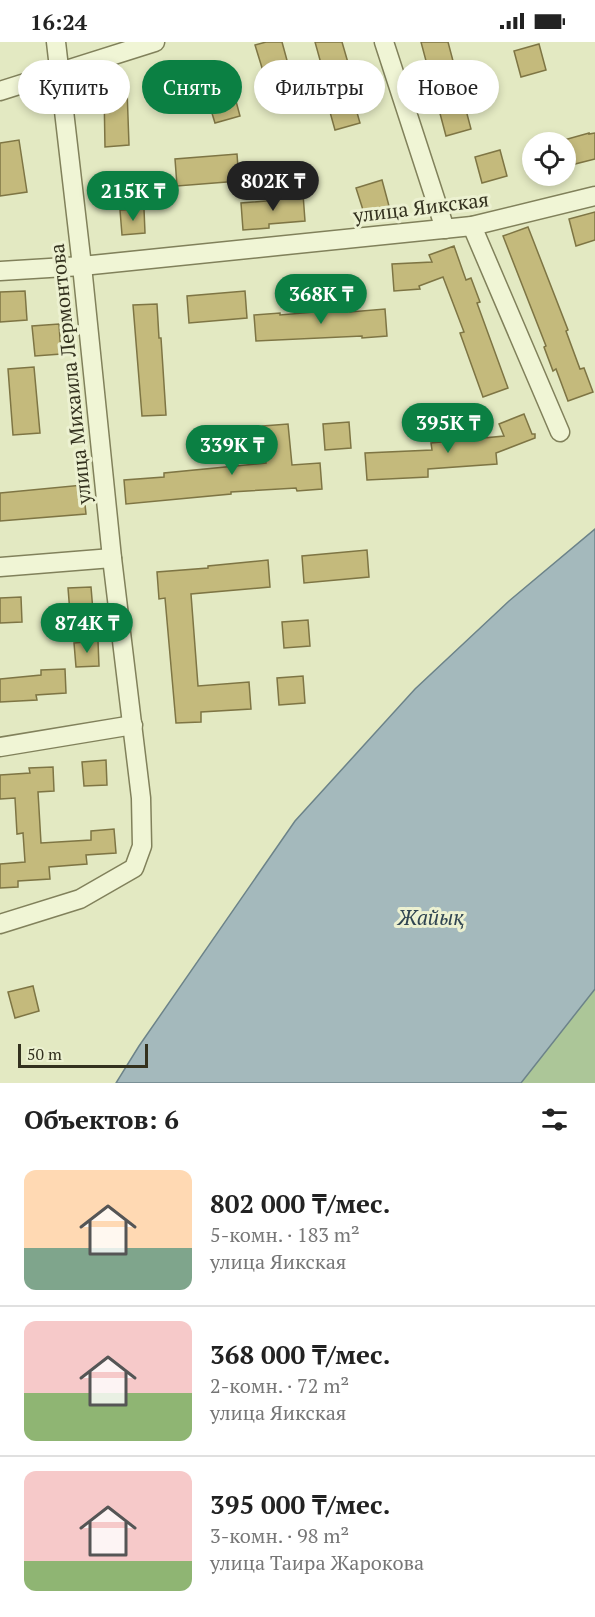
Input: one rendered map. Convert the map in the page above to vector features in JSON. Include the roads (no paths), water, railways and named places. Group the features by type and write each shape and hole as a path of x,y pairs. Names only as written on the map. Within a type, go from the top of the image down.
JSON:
{"street":[{"name":"улица Михаила Лермонтова","path":"56,42 58,60"},
{"path":"96,60 155,42"},
{"path":"384,42 444,229"},
{"path":"0,91 18,85"},
{"name":"улица Михаила Лермонтова","path":"0,924 80,899 134,868 142,846 141,798 112,558 65,114"},
{"name":"улица Яикская","path":"0,271 82,266 472,226 595,196"},
{"path":"472,226 560,432"},
{"path":"0,567 112,558"},
{"path":"0,747 133,725"}],"water":[{"name":"Жайық","path":"595,529 595,989 521,1083 116,1083 139,1046 295,821 415,689 509,601"}]}
